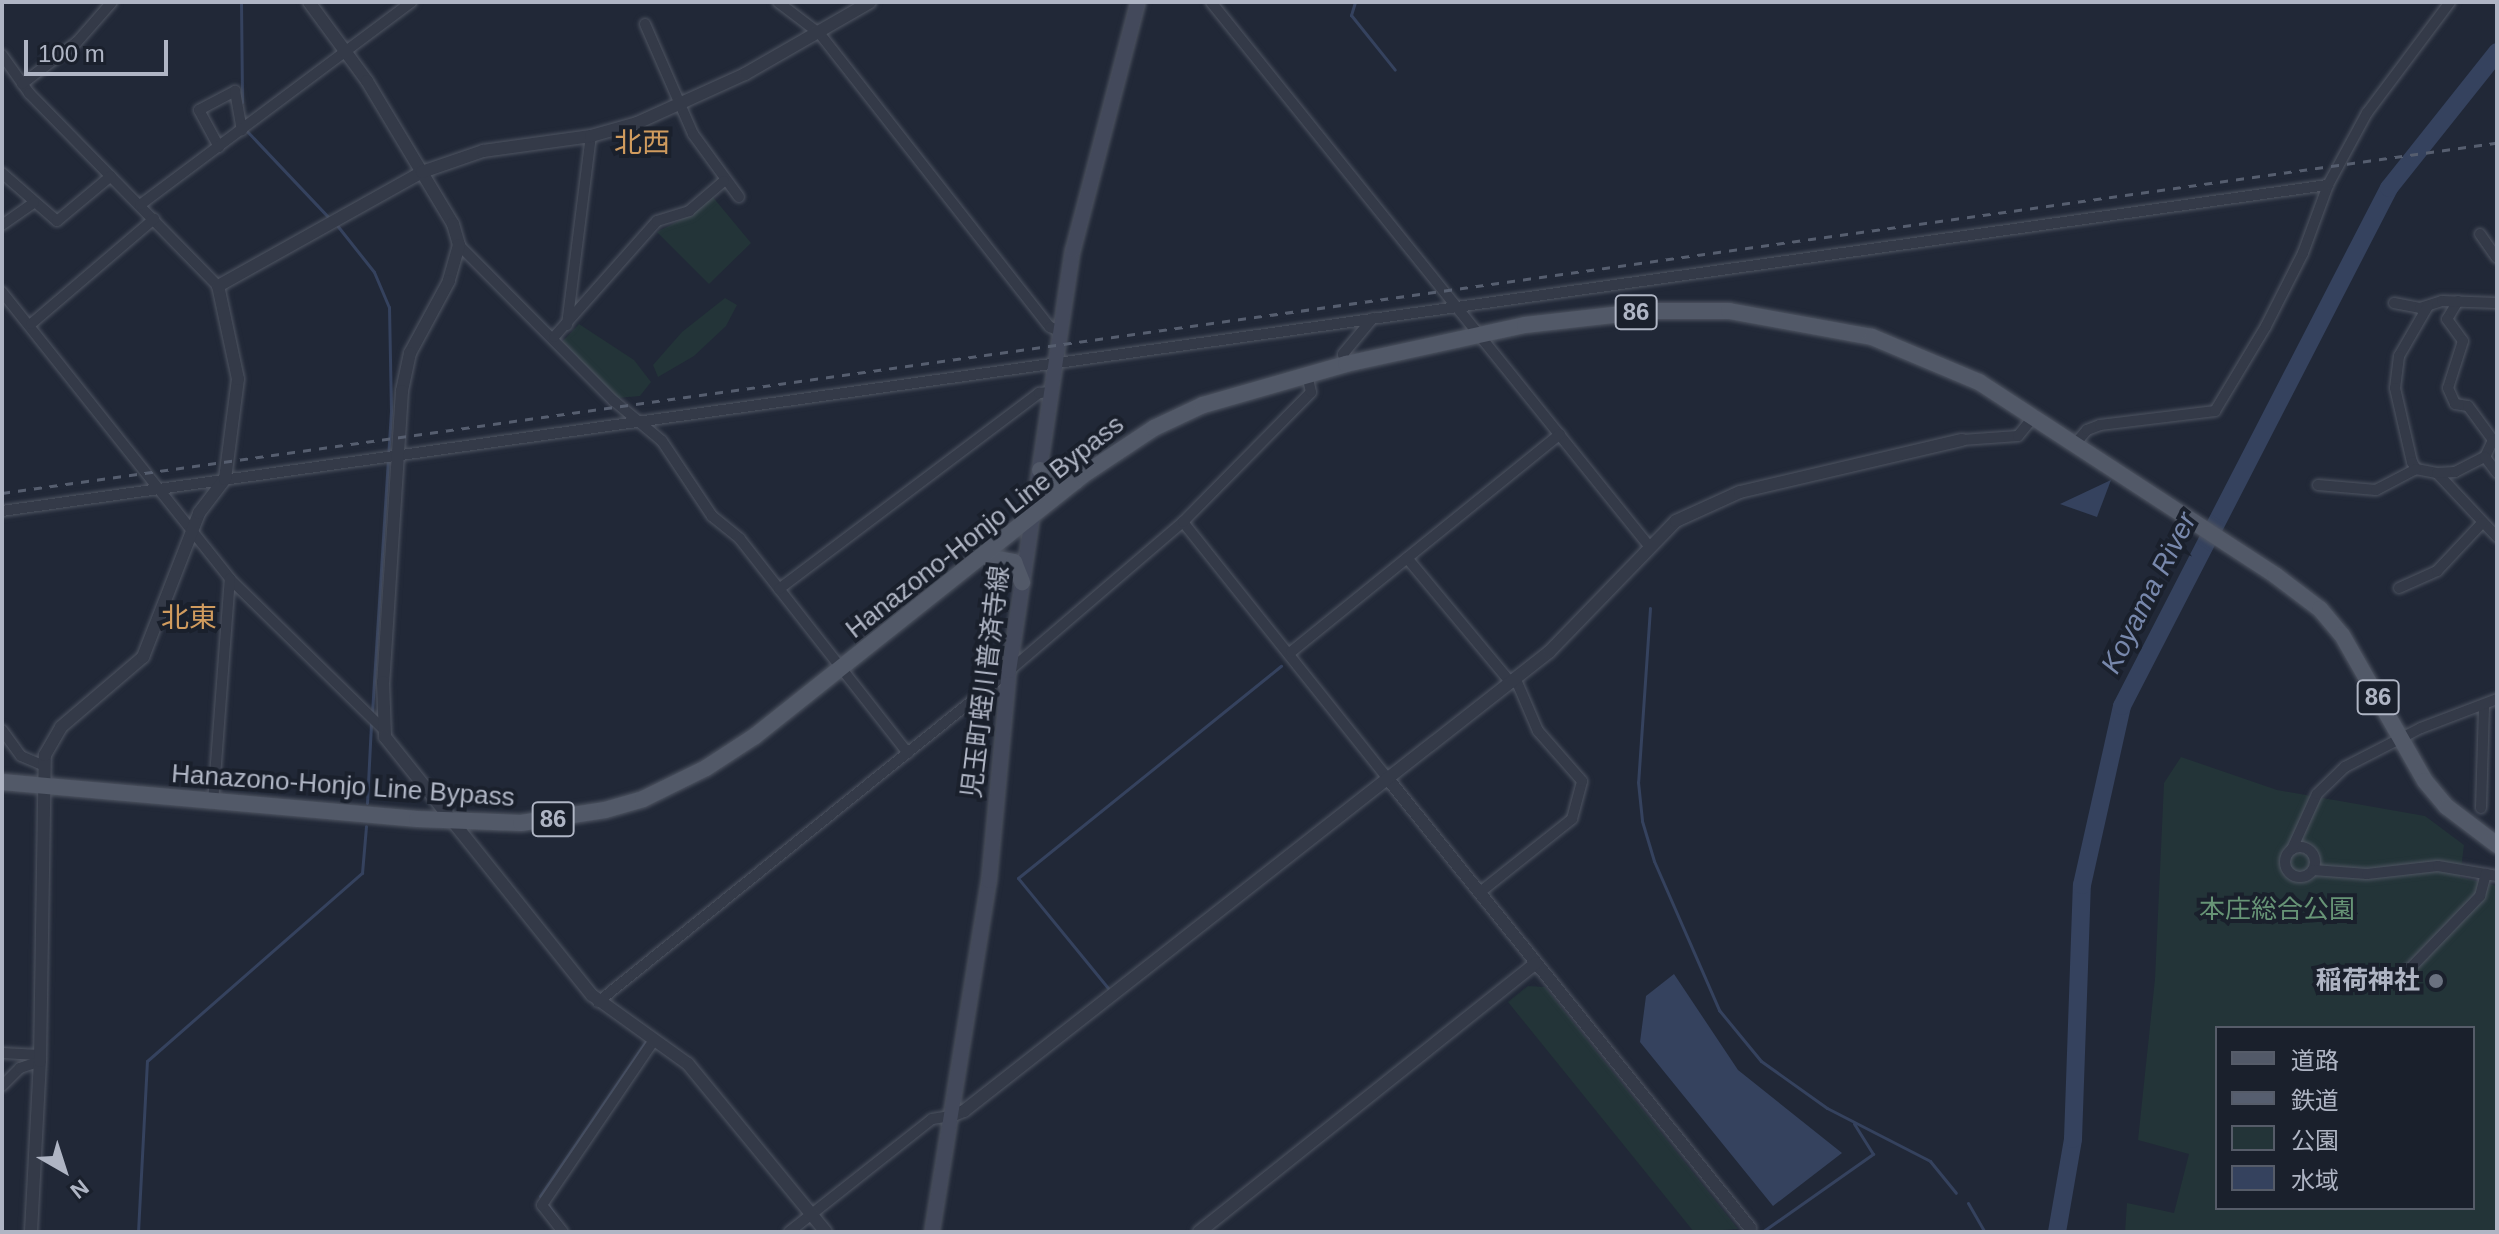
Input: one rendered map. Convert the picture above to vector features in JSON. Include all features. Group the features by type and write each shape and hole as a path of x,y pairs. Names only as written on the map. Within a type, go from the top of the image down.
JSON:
{"main road":[{"name":"児玉町蛭川普済寺線","path":"932,1232 989,881 1009,671 1060,331 1082,207 1138,2"},
{"name":"Hanazono-Honjo Line Bypass","path":"2,782 213,803 521,823 643,799 755,736 1075,482 1166,422 1244,391 1346,364 1479,335 1575,317 1648,311 1741,312 1822,325 1907,349 2035,415 2249,558 2320,609 2342,635 2399,738 2447,807 2497,845"},
{"path":"1040,470 1050,481 1075,482"},
{"path":"983,556 1014,562 1022,582"}],"street":[{"path":"22,84 77,42 112,2"},
{"path":"309,2 422,172 453,224 459,245 554,337 614,401 643,422 662,441 712,516 740,539 908,753"},
{"path":"140,205 346,54 411,2"},
{"path":"778,2 820,34 1050,327 1060,331"},
{"path":"218,286 422,172 483,151 591,136 679,107 820,34 870,2"},
{"path":"1211,2 1649,546"},
{"path":"2076,443 2087,430 2100,425 2215,411 2279,302 2328,185 2367,113 2450,2"},
{"path":"645,24 679,107 724,181 739,197"},
{"path":"2,55 22,84 218,286 238,379 225,479 204,504 143,657 53,735 44,766 40,1058 31,1232"},
{"path":"219,147 199,110 235,91 242,130"},
{"path":"567,325 591,136"},
{"path":"2,173 57,221 111,176"},
{"path":"554,337 657,221 689,211 724,181"},
{"path":"2,511 2328,185"},
{"path":"2,225 34,203"},
{"path":"31,324 154,219"},
{"path":"2480,234 2497,258"},
{"path":"383,729 397,455 410,353 449,281 459,245"},
{"path":"2,292 31,324 156,490 230,579 383,729 451,820 598,1002 688,1064 826,1232"},
{"path":"2394,303 2428,306 2458,301 2497,303"},
{"path":"2318,485 2376,490 2416,469 2455,472 2485,457 2493,440 2468,406 2455,404 2448,388 2463,341 2447,319 2458,301"},
{"path":"2416,469 2395,388 2399,356 2428,306"},
{"path":"1346,364 1343,354 1373,318"},
{"path":"598,1002 1009,671 1183,522 1311,392 1307,374"},
{"path":"779,589 1039,393 1050,392"},
{"path":"789,1232 932,1119 964,1111 1513,681 1572,630 1649,546 1686,515 1740,492 1962,440 2018,436 2035,415"},
{"path":"1291,652 1560,434"},
{"path":"2485,457 2496,470"},
{"path":"2437,473 2497,537"},
{"path":"1183,522 1291,652 1388,779 1748,1230"},
{"path":"2399,588 2437,571 2462,551 2482,523"},
{"path":"1407,558 1513,681 1538,731 1582,781 1572,819 1479,893"},
{"path":"213,803 230,579"},
{"path":"2399,980 2480,896 2492,875 2438,866 2367,874 2317,865 2301,877 2288,872 2286,857 2301,837 2308,810 2328,781 2399,738 2497,699"},
{"path":"2481,808 2484,705"},
{"path":"2,730 21,756 44,766"},
{"path":"2301,837 2317,865"},
{"path":"2292,849 2307,848"},
{"path":"1199,1232 1536,963"},
{"path":"563,1232 542,1205 654,1040"},
{"path":"2,1053 40,1058"},
{"path":"2,1086 20,1068 40,1058"}],"green space":[{"path":"712,196 751,243 709,284 657,232 690,215"},
{"path":"725,298 737,305 726,326 694,356 658,377 653,365 682,332"},
{"path":"579,324 634,360 651,382 640,396 618,398 562,342"},
{"name":"本庄総合公園","path":"2181,757 2277,790 2425,816 2464,845 2460,877 2497,886 2497,1232 2125,1232 2127,1203 2174,1213 2189,1154 2138,1140 2155,979 2164,783"},
{"path":"1528,986 1545,987 1738,1229 1694,1232 1508,1002"}],"water":[{"path":"2111,480 2097,517 2060,504"},
{"path":"1674,974 1738,1070 1842,1153 1773,1206 1640,1042 1646,996"}],"waterway":[{"path":"241,2 242,102"},
{"path":"1355,2 1351,15 1395,70"},
{"name":"Koyama River","path":"2057,1232 2073,1139 2082,885 2122,706 2389,188 2497,52"},
{"path":"245,129 330,219"},
{"path":"336,224 374,272 389,307 391,411 372,715"},
{"path":"1650,608 1638,782 1642,821 1654,861 1719,1010 1761,1061 1827,1108 1930,1161 1956,1193"},
{"path":"1108,988 1018,878 1281,666"},
{"path":"367,803 371,723"},
{"path":"138,1232 147,1061 362,873 366,826"},
{"path":"540,1196 646,1041"},
{"path":"1762,1232 1873,1154 1854,1124"},
{"path":"1968,1203 1985,1232"},
{"path":"548,1205 562,1226"}],"railway":[{"path":"2,493 2497,143"}],"place":[{"name":"稲荷神社","path":"2436,981"}],"district":[{"name":"北西","path":"642,143"},
{"name":"北東","path":"189,618"}]}
